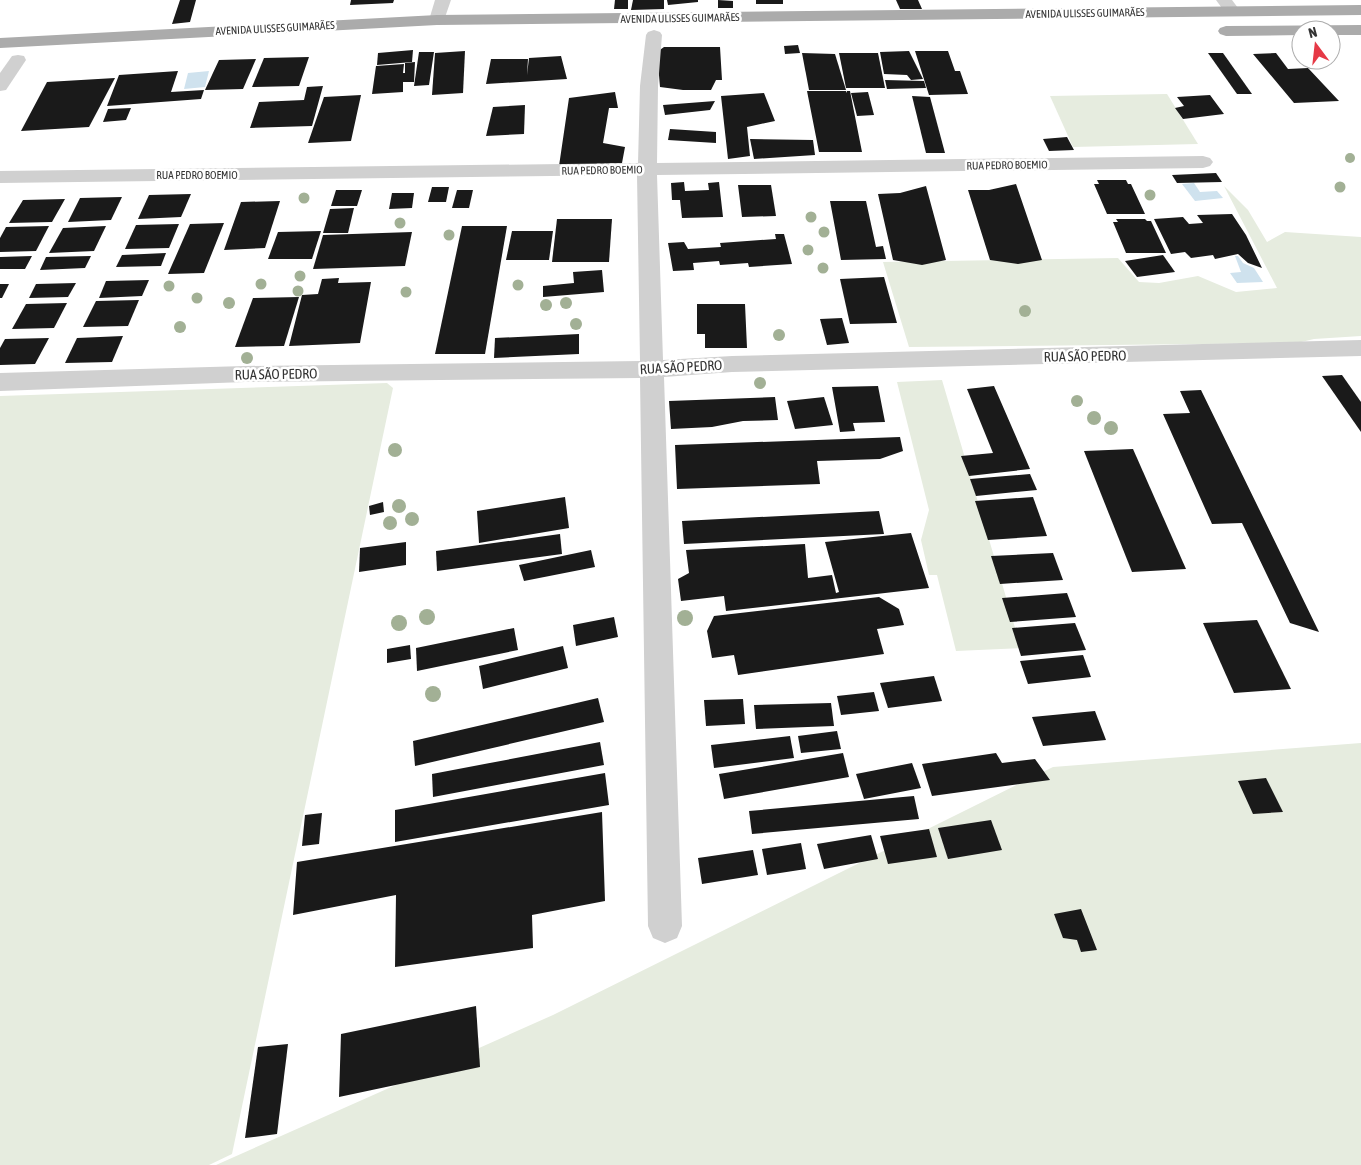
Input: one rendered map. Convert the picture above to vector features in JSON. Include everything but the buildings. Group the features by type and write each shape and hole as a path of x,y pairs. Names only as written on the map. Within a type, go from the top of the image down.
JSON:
{"main road":[{"name":"AVENIDA ULISSES GUIMARÃES","path":"0,43 437,20 1229,6 1361,10"},
{"path":"1211,31 1291,30"},
{"path":"1341,30 1361,30"},
{"name":"AVENIDA ULISSES GUIMARÃES","path":"154,51 213,48"},
{"path":"0,61 37,58"}],"street":[{"path":"437,20 443,0"},
{"path":"654,35 649,86 647,170 665,926"},
{"path":"0,86 18,60"},
{"name":"RUA PEDRO BOEMIO","path":"0,177 1204,162"},
{"name":"RUA SÃO PEDRO","path":"0,382 245,374 652,369 732,364 1361,348"}],"shaded area":[{"path":"1167,94 1198,144 1073,147 1050,96"},
{"path":"1224,186 1248,210 1267,242 1285,232 1361,237 1361,336 1314,339 1297,343 909,347 883,262 1118,258 1139,282 1159,283 1198,276 1236,292 1277,288"},
{"path":"942,380 1021,648 956,651 937,575 929,575 921,540 929,510 897,382"},
{"path":"387,383 393,388 232,1154 209,1165 0,1165 0,396"},
{"path":"1361,743 1361,1165 216,1165 553,1015 1053,767"}],"water":[{"path":"209,71 205,87 184,89 188,73"},
{"path":"1194,183 1200,192 1217,191 1223,198 1195,201 1182,184"},
{"path":"1235,256 1238,256 1243,263 1254,268 1263,282 1237,283 1230,273 1241,272"}]}
